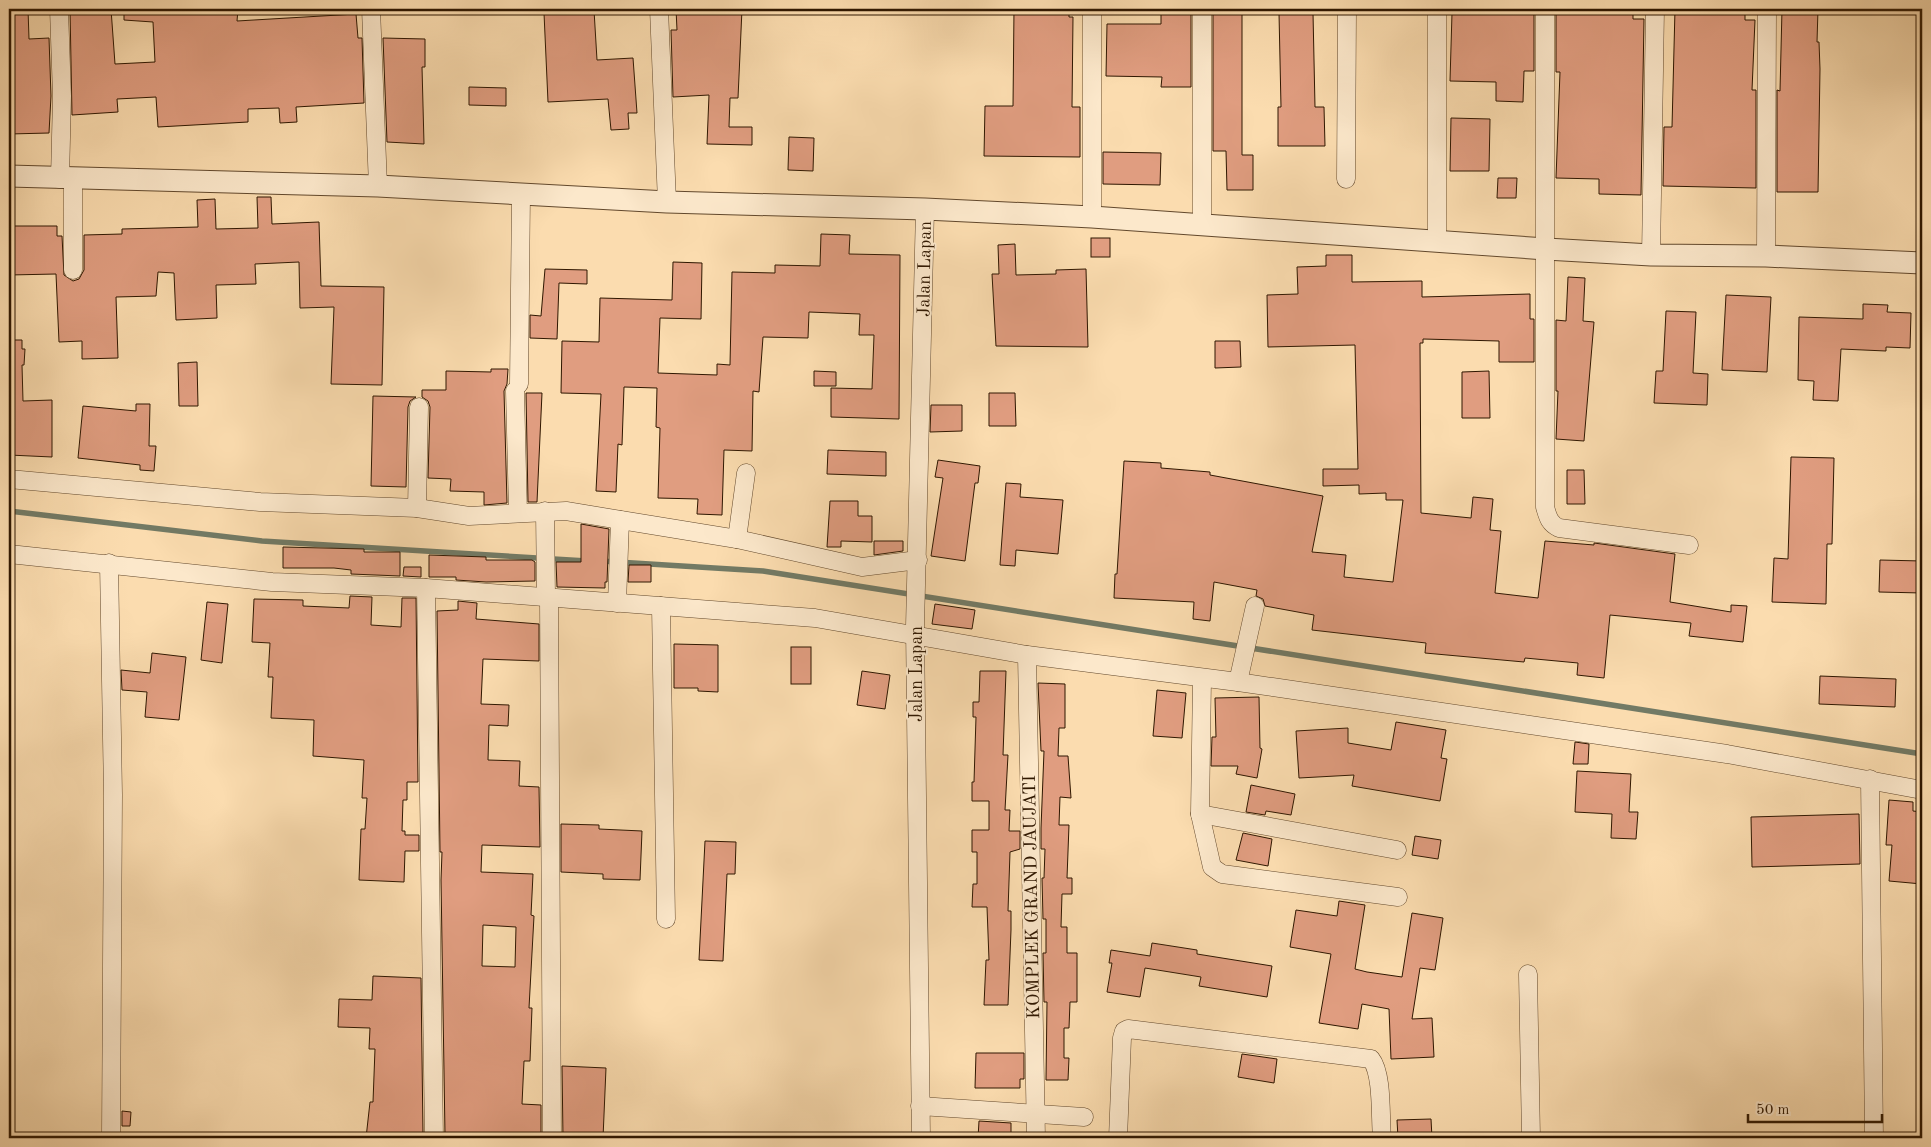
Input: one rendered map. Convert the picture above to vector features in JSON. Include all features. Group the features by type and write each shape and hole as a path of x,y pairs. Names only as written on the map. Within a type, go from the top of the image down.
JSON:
{"street":[{"path":"59,9 62,96 73,270"},
{"path":"371,9 378,186"},
{"path":"659,9 667,202"},
{"path":"1092,9 1092,217"},
{"path":"1202,9 1202,225"},
{"path":"1346,180 1347,9"},
{"path":"1437,9 1437,242"},
{"path":"1545,9 1545,507 1552,524 1559,528 1689,545"},
{"path":"1651,254 1655,9"},
{"path":"1766,256 1767,9"},
{"path":"9,176 378,186 667,202 925,209 1092,217 1546,249 1922,263"},
{"path":"518,513 517,387 521,194"},
{"name":"Jalan Lapan","path":"921,1138 915,632 925,209"},
{"path":"417,508 418,407"},
{"path":"737,540 746,473"},
{"path":"9,479 260,502 417,508 469,516 518,513 545,518 566,511 620,525 737,540 862,567 917,568"},
{"path":"545,518 552,1138"},
{"path":"617,603 620,525"},
{"path":"9,554 109,563 272,582 426,588 815,618 915,632 1027,655 1202,679 1238,682 1727,754 1922,790"},
{"path":"109,563 113,795 111,1138"},
{"path":"426,588 434,1138"},
{"path":"661,606 666,919"},
{"path":"1238,682 1240,663 1255,606"},
{"name":"KOMPLEK GRAND JAUJATI","path":"1027,655 1036,1138"},
{"path":"1202,679 1200,814 1212,866 1222,874 1398,897"},
{"path":"1870,779 1874,1138"},
{"path":"1200,814 1397,850"},
{"path":"1528,974 1531,1138"},
{"path":"1118,1138 1122,1038 1124,1031 1128,1029 1371,1058 1376,1065 1378,1075 1382,1138"},
{"path":"920,1106 1035,1116 1084,1117"}],"building":[{"path":"9,9 28,9 29,39 49,38 51,96 49,133 9,134"},
{"path":"70,9 111,9 115,64 155,62 153,22 124,20 124,9 238,9 237,21 356,14 358,38 362,38 364,103 296,107 297,122 280,123 279,108 248,109 248,122 158,127 156,97 117,99 118,112 72,115"},
{"path":"676,9 742,9 738,98 730,98 729,127 752,127 752,145 707,144 709,95 673,97 671,30 677,30"},
{"path":"1014,9 1069,9 1069,17 1073,17 1072,107 1080,107 1080,157 984,156 985,106 1013,106"},
{"path":"1161,9 1190,9 1191,87 1161,87 1162,77 1106,76 1107,24 1161,24"},
{"path":"1493,9 1534,9 1534,71 1524,71 1523,102 1496,101 1496,82 1450,81 1452,13 1493,14"},
{"path":"1556,9 1633,9 1633,19 1644,19 1641,195 1599,194 1599,179 1556,178 1560,72 1556,72"},
{"path":"1675,9 1745,9 1745,20 1755,20 1752,90 1756,90 1756,188 1663,186 1664,127 1672,127"},
{"path":"1782,9 1818,9 1817,42 1819,42 1820,69 1818,192 1777,192 1777,90 1780,91"},
{"path":"594,10 597,60 633,58 637,113 628,113 629,129 611,130 608,99 548,102 544,13"},
{"path":"1213,12 1242,12 1242,155 1253,155 1253,190 1227,190 1226,151 1213,151"},
{"path":"1279,13 1313,13 1315,107 1324,107 1325,146 1278,146 1278,107 1281,107"},
{"path":"383,38 425,39 425,67 422,67 424,144 387,142"},
{"path":"469,87 506,88 506,106 469,105"},
{"path":"1451,118 1490,119 1489,171 1450,171"},
{"path":"789,137 814,138 813,171 788,170"},
{"path":"1103,152 1161,153 1160,185 1103,184"},
{"path":"1498,178 1517,178 1516,198 1497,198"},
{"path":"257,197 271,197 272,224 319,222 321,286 384,287 382,385 331,384 334,307 300,308 299,262 255,264 256,284 216,285 217,318 176,320 174,273 158,272 156,296 116,297 118,358 82,359 82,341 59,342 56,274 9,275 9,226 57,226 57,236 62,236 64,275 73,281 79,279 84,270 84,235 122,234 122,229 198,227 197,200 215,199 216,229 258,228"},
{"path":"821,234 850,235 849,254 900,255 899,419 831,417 831,388 872,389 874,335 859,335 860,314 809,312 808,338 763,337 759,392 753,391 752,451 724,450 722,515 697,514 698,499 658,498 660,428 656,427 657,388 624,387 622,445 618,444 616,492 596,491 601,394 561,393 562,341 599,342 600,298 672,300 673,262 702,263 701,319 660,318 658,373 717,375 717,364 730,365 732,272 775,273 775,265 820,266"},
{"path":"1091,238 1110,238 1110,257 1091,257"},
{"path":"1015,244 1016,275 1056,274 1056,270 1086,269 1088,347 996,346 992,274 999,274 998,245"},
{"path":"1326,255 1352,255 1352,282 1422,281 1422,297 1530,294 1530,319 1534,319 1534,362 1499,362 1499,341 1423,339 1423,343 1420,343 1421,513 1471,518 1473,497 1493,499 1490,530 1501,531 1495,593 1538,598 1545,541 1594,545 1594,543 1675,554 1670,602 1731,612 1731,605 1747,606 1743,642 1689,636 1691,623 1610,615 1604,678 1577,675 1578,663 1525,658 1524,662 1425,653 1426,643 1312,630 1314,615 1265,606 1263,599 1256,596 1257,590 1214,582 1210,621 1193,619 1194,602 1114,598 1124,461 1161,463 1161,468 1210,472 1210,475 1323,496 1312,552 1346,555 1344,577 1393,582 1403,500 1386,500 1386,493 1359,494 1359,485 1323,486 1323,469 1358,469 1355,345 1268,347 1267,295 1298,294 1297,267 1326,266"},
{"path":"545,269 587,270 587,284 559,283 557,339 530,338 530,315 541,316"},
{"path":"1568,277 1585,278 1583,321 1594,322 1584,441 1556,439 1558,391 1556,391 1556,320 1566,321"},
{"path":"1726,295 1771,297 1767,372 1722,370"},
{"path":"1863,304 1888,305 1887,312 1911,313 1910,348 1886,347 1886,351 1841,349 1838,401 1813,400 1814,381 1798,380 1799,317 1863,319"},
{"path":"1666,311 1696,312 1693,373 1708,374 1707,405 1654,403 1656,371 1663,371"},
{"path":"9,340 22,340 22,349 25,349 24,365 22,365 23,401 52,400 52,457 9,455"},
{"path":"1215,341 1240,341 1241,367 1215,368"},
{"path":"197,362 198,406 179,406 178,363"},
{"path":"491,369 508,369 507,384 504,391 507,503 484,505 484,492 450,491 451,479 428,478 430,407 428,401 422,397 422,390 446,390 446,371 491,372"},
{"path":"814,371 836,372 836,386 814,386"},
{"path":"1489,371 1490,418 1462,418 1462,372"},
{"path":"526,393 542,393 537,502 528,502"},
{"path":"989,393 1015,393 1016,426 989,426"},
{"path":"373,396 416,397 410,401 408,407 406,487 371,486"},
{"path":"136,404 150,404 149,446 156,446 154,471 140,470 140,465 78,458 83,406 136,411"},
{"path":"931,405 962,405 962,431 930,432"},
{"path":"828,450 886,452 886,476 827,474"},
{"path":"1791,457 1834,458 1832,544 1827,544 1826,604 1772,602 1774,558 1788,559"},
{"path":"938,460 980,466 978,483 975,483 965,561 931,556 943,478 935,477"},
{"path":"1567,470 1584,470 1585,504 1567,504"},
{"path":"1006,483 1021,484 1020,497 1063,500 1058,554 1016,550 1015,566 1000,565"},
{"path":"830,501 858,501 858,516 872,516 872,542 841,541 841,547 827,547"},
{"path":"581,524 609,529 607,582 605,582 605,588 557,587 556,562 581,562"},
{"path":"874,541 903,541 903,551 874,555"},
{"path":"283,547 364,549 364,552 400,552 400,576 351,574 351,570 334,568 283,568"},
{"path":"429,555 486,557 486,560 532,560 535,562 535,581 486,582 456,580 456,577 429,577"},
{"path":"1880,560 1922,561 1922,593 1879,592"},
{"path":"629,565 651,565 651,582 628,582"},
{"path":"404,567 421,567 421,577 403,576"},
{"path":"350,596 372,597 371,625 401,627 402,598 416,598 418,782 407,782 407,800 403,800 402,831 405,831 405,835 419,835 419,851 405,851 404,882 359,880 361,829 365,829 367,798 362,798 364,760 313,756 314,720 271,718 273,677 268,677 270,643 252,642 254,599 303,600 303,606 349,608"},
{"path":"458,601 477,603 476,619 539,624 539,661 483,659 481,704 509,705 508,726 489,725 488,760 520,761 519,786 539,787 540,847 482,845 481,872 533,874 531,915 534,916 529,1008 532,1008 530,1061 524,1061 522,1104 541,1105 541,1138 445,1135 437,611 458,610","holes":["483,925 516,927 515,967 482,966"]},
{"path":"207,602 228,604 222,663 201,660"},
{"path":"935,604 975,610 972,629 932,624"},
{"path":"674,644 718,645 718,692 698,691 698,688 674,688"},
{"path":"791,647 811,647 811,684 791,684"},
{"path":"152,653 186,657 179,720 145,717 147,692 122,690 121,670 150,673"},
{"path":"862,671 890,675 885,709 857,705"},
{"path":"980,671 1006,671 1003,755 1008,755 1005,810 1010,810 1009,831 1020,831 1020,849 1010,852 1008,911 1011,911 1011,930 1008,1005 984,1005 986,960 989,960 987,907 972,907 973,884 977,884 977,852 972,852 972,830 989,830 989,801 972,801 976,717 973,717 973,702 979,702"},
{"path":"1820,676 1896,679 1895,707 1819,704"},
{"path":"1038,683 1065,684 1065,728 1059,728 1058,756 1068,756 1071,798 1060,797 1059,825 1069,825 1067,878 1072,878 1072,894 1062,894 1061,927 1067,927 1067,953 1077,953 1077,1002 1070,1002 1069,1028 1064,1028 1064,1058 1069,1058 1068,1080 1046,1080 1047,1002 1044,1002 1043,953 1046,953 1046,919 1043,919 1042,878 1044,878 1045,849 1041,849 1044,751 1041,751"},
{"path":"1157,690 1186,693 1182,738 1153,736"},
{"path":"1259,697 1260,748 1262,749 1257,778 1236,774 1238,766 1211,766 1212,737 1216,737 1215,698"},
{"path":"1396,722 1446,730 1441,758 1447,759 1440,801 1352,786 1354,775 1299,778 1296,731 1348,728 1348,743 1391,750"},
{"path":"1575,742 1589,744 1588,764 1573,764"},
{"path":"1577,771 1631,774 1629,812 1638,812 1636,839 1611,838 1612,814 1575,812"},
{"path":"1251,785 1295,794 1291,815 1266,811 1265,815 1246,812"},
{"path":"1889,800 1913,802 1913,811 1922,812 1922,884 1889,881 1892,845 1886,845"},
{"path":"1859,814 1860,864 1752,867 1751,817"},
{"path":"561,824 599,825 599,829 642,831 640,880 603,879 603,874 561,872"},
{"path":"1243,833 1272,839 1268,866 1236,860"},
{"path":"1415,836 1441,840 1438,859 1412,855"},
{"path":"705,841 736,842 735,874 727,874 723,961 699,960"},
{"path":"1339,901 1365,905 1355,969 1367,972 1402,977 1412,913 1443,918 1435,970 1420,968 1412,1019 1432,1018 1434,1057 1391,1059 1389,1009 1362,1004 1358,1029 1319,1023 1331,954 1290,947 1296,910 1337,916"},
{"path":"1152,943 1197,950 1197,954 1272,966 1267,997 1199,986 1201,977 1145,968 1140,997 1107,992 1112,963 1109,963 1111,950 1150,956"},
{"path":"373,976 421,978 423,1134 415,1134 414,1138 366,1138 370,1102 373,1102 375,1049 369,1049 370,1028 338,1027 339,999 372,1000"},
{"path":"976,1053 1024,1053 1024,1079 1020,1079 1020,1088 975,1088"},
{"path":"1242,1054 1277,1059 1274,1083 1238,1077"},
{"path":"562,1066 606,1068 603,1138 563,1138"},
{"path":"122,1111 131,1112 130,1126 122,1126"},
{"path":"1431,1119 1432,1138 1398,1138 1397,1120"},
{"path":"979,1121 1011,1123 1011,1138 978,1138"}],"waterway":[{"path":"9,511 262,541 587,561"},
{"path":"601,561 763,571 1922,754"}]}
